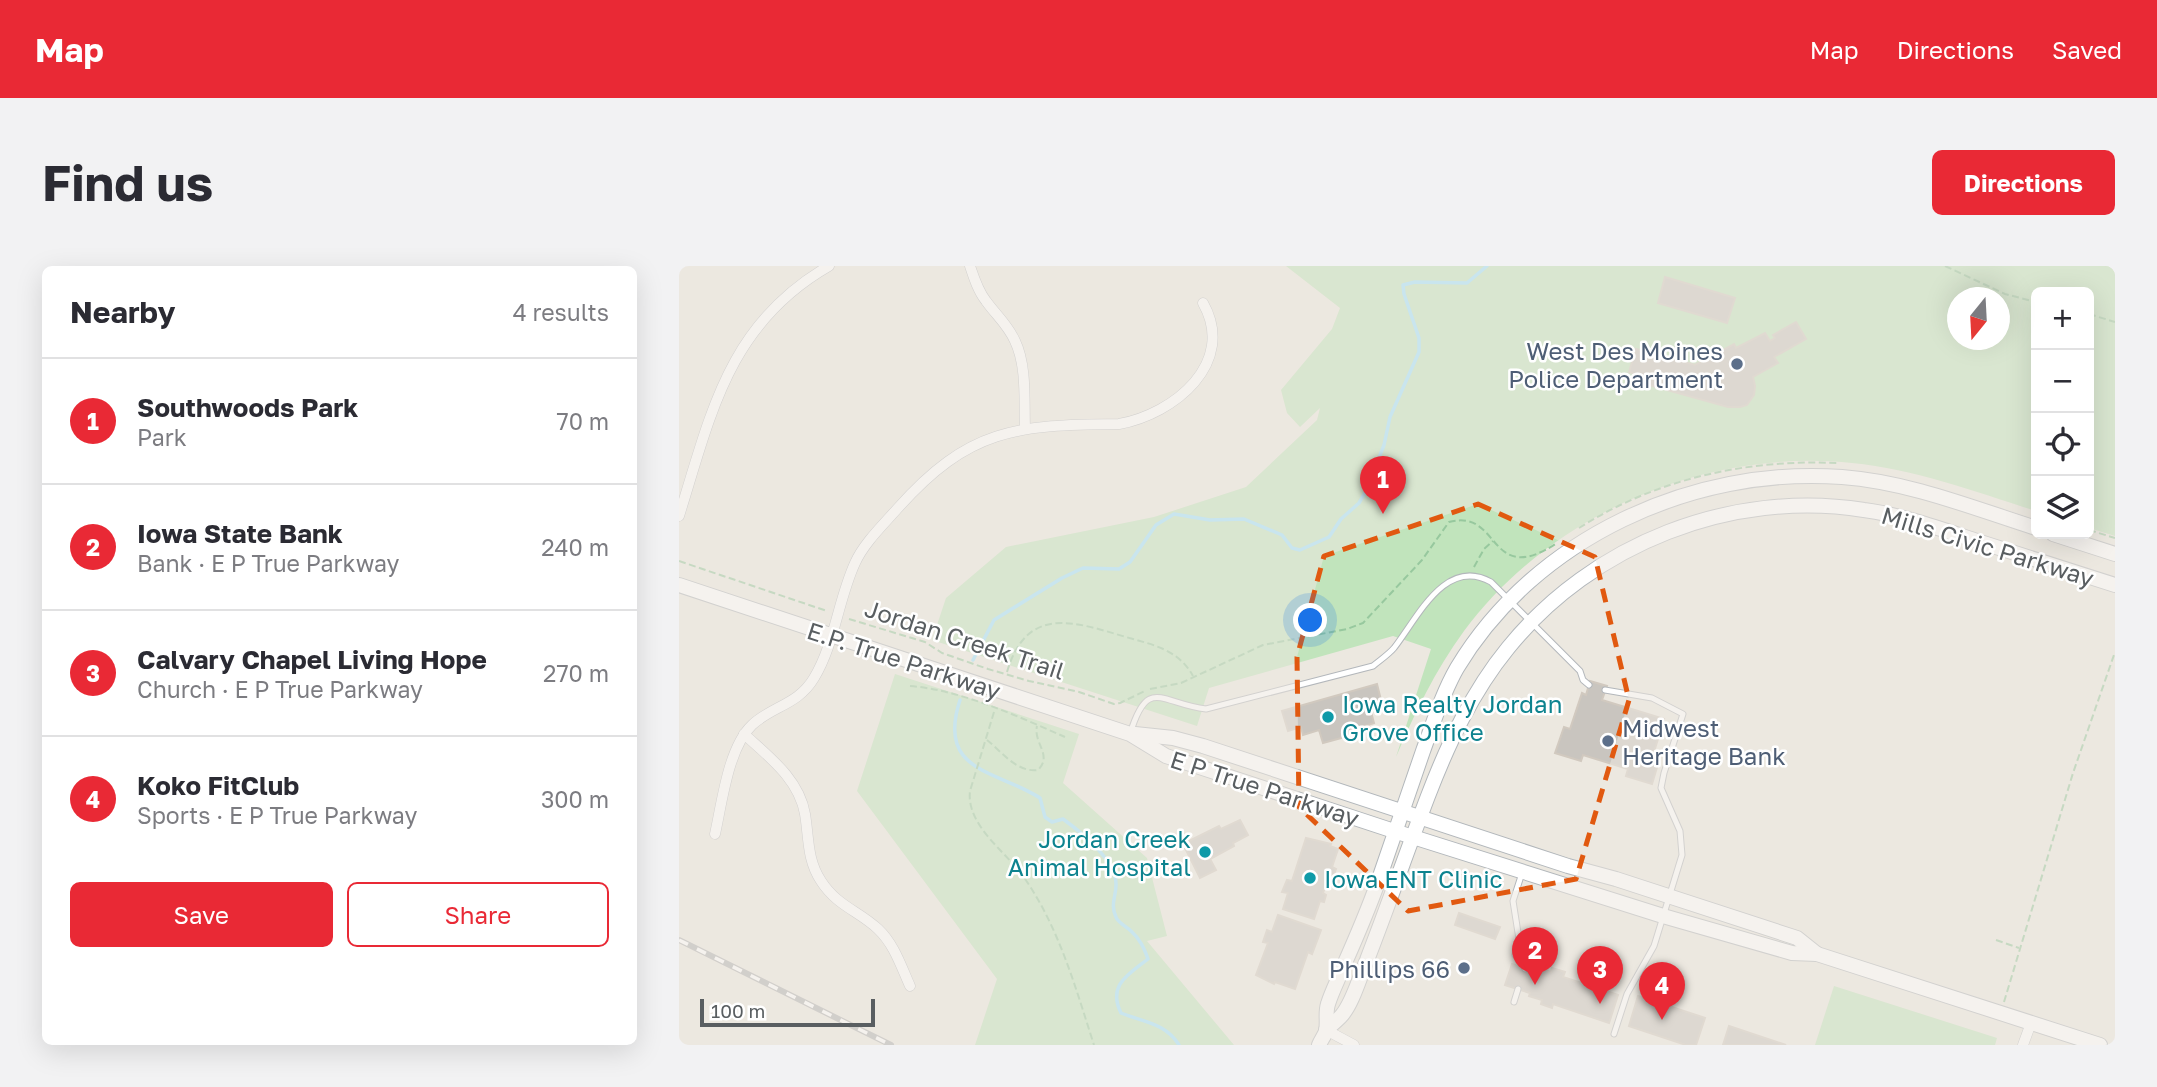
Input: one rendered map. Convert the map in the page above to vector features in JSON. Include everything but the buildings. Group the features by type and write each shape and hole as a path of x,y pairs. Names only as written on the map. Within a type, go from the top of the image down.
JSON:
{"main road":[{"name":"Mills Civic Parkway","path":"1326,1030 1327,1006 1373,894 1401,810 1457,668 1482,633 1510,601 1532,580 1572,550 1627,517 1688,494 1757,479 1831,477 1890,484 2031,526"},
{"name":"Mills Civic Parkway","path":"1326,1030 1343,1014 1441,761 1479,689 1508,648 1532,621 1587,575 1620,554 1661,535 1719,516 1790,506 1848,508 1899,517 2115,585"},
{"name":"Mills Civic Parkway","path":"2068,539 2115,554"},
{"name":"E.P. True Parkway","path":"679,585 1130,734"},
{"name":"E P True Parkway","path":"1130,734 1173,737 1193,743 1797,938 1817,954"},
{"name":"E P True Parkway","path":"1130,734 1166,756 1522,872 1792,953 1817,954 2101,1045"},
{"path":"1319,1045 1326,1030"}],"street":[{"path":"679,516 717,396 741,348 775,306 829,266"},
{"path":"970,266 984,300 1008,327 1016,342 1021,358 1025,428"},
{"path":"715,834 734,757 744,734 762,717 788,704 806,689 819,670 855,562 878,530 904,501 945,462 990,437 1025,428 1119,424 1163,409 1190,387 1212,350 1215,334 1212,318 1203,303"},
{"path":"744,734 795,786 806,814 807,845 811,860 823,884 845,907 867,920 883,935 895,953 909,986"},
{"path":"2024,1045 2031,1023"},
{"path":"1326,1030 1354,1045"}],"lane":[{"path":"1130,734 1138,709 1150,699 1167,699 1206,709 1373,666 1391,651 1439,590 1458,577 1484,578 1491,582 1580,671 1583,680 1589,685"},
{"path":"1605,690 1652,698 1683,714 1661,788 1681,831 1682,855 1654,946 1627,994 1614,1034"},
{"path":"1522,872 1513,901 1519,939 1514,955 1528,960 1525,969"},
{"path":"1514,1002 1518,989"}],"path":[{"path":"1945,266 2005,294 2031,301"},
{"path":"2094,316 2115,322"},
{"name":"Jordan Creek Trail","path":"845,617 925,642 942,653 988,669 1120,704 1147,690 1181,683 1263,645 1347,629 1363,623 1422,560 1449,522 1475,524 1509,556 1529,557"},
{"path":"2094,532 2115,538"},
{"path":"1468,576 1484,549 1494,541"},
{"name":"Jordan Creek Trail","path":"679,561 830,612"},
{"name":"Jordan Creek Trail","path":"1007,672 1017,647 1032,631 1072,622 1166,649 1184,663 1193,677"},
{"path":"2001,1013 2073,773 2115,652"},
{"path":"910,686 935,689 1017,716 1065,737"},
{"path":"994,712 969,799 975,817 1022,874 1049,918 1094,1045"},
{"path":"986,739 1021,767 1031,771 1038,770 1045,755 1036,736 1037,725"},
{"path":"1996,940 2020,948"}],"highlighted area":[{"path":"1478,504 1595,557 1629,700 1576,879 1408,911 1299,807 1297,657 1324,556"}],"green space":[{"path":"1286,266 2115,266 2115,536 2094,530 2094,287 2031,287 2031,509 1899,470 1852,463 1797,461 1742,466 1688,478 1636,497 1587,522 1541,553 1500,589 1464,631 1444,661 1418,708 1396,757 1431,649 1393,636 1209,688 1197,726 932,640 946,598 1006,547 1154,517 1246,487 1317,420 1320,408 1300,427 1287,413 1281,390 1332,329 1340,308"},
{"path":"895,674 1079,734 1063,783 1147,858 1167,936 1147,941 1234,1045 975,1045 997,979 857,791"},
{"path":"1834,986 1997,1038 1995,1045 1815,1045"}],"waterway":[{"path":"973,660 994,620 1083,568 1119,569 1130,562 1156,525 1174,514 1210,520 1244,519 1282,535 1292,548 1300,550 1329,537 1366,491 1384,445 1390,417 1419,352 1419,338 1403,285 1415,282 1467,283 1487,266"},
{"path":"960,700 955,724 956,742 963,756 989,774 1040,798 1045,817 1052,822 1063,819 1088,839 1111,866 1116,885 1114,912 1118,921 1137,937 1148,959 1122,981 1118,988 1117,1003 1121,1013 1161,1028 1179,1045"}],"railway":[{"path":"679,940 891,1045"}],"place":[{"name":"West Des Moines Police Department","path":"1737,364"},
{"name":"Southwoods Park","path":"1383,514"},
{"name":"Iowa Realty Jordan Grove Office","path":"1328,717"},
{"name":"Midwest Heritage Bank","path":"1608,741"},
{"name":"Jordan Creek Animal Hospital","path":"1205,852"},
{"name":"Iowa ENT Clinic","path":"1310,878"},
{"name":"Phillips 66","path":"1464,968"},
{"name":"Iowa State Bank","path":"1535,985"},
{"name":"Calvary Chapel Living Hope","path":"1600,1004"},
{"name":"Koko FitClub","path":"1662,1020"}]}
